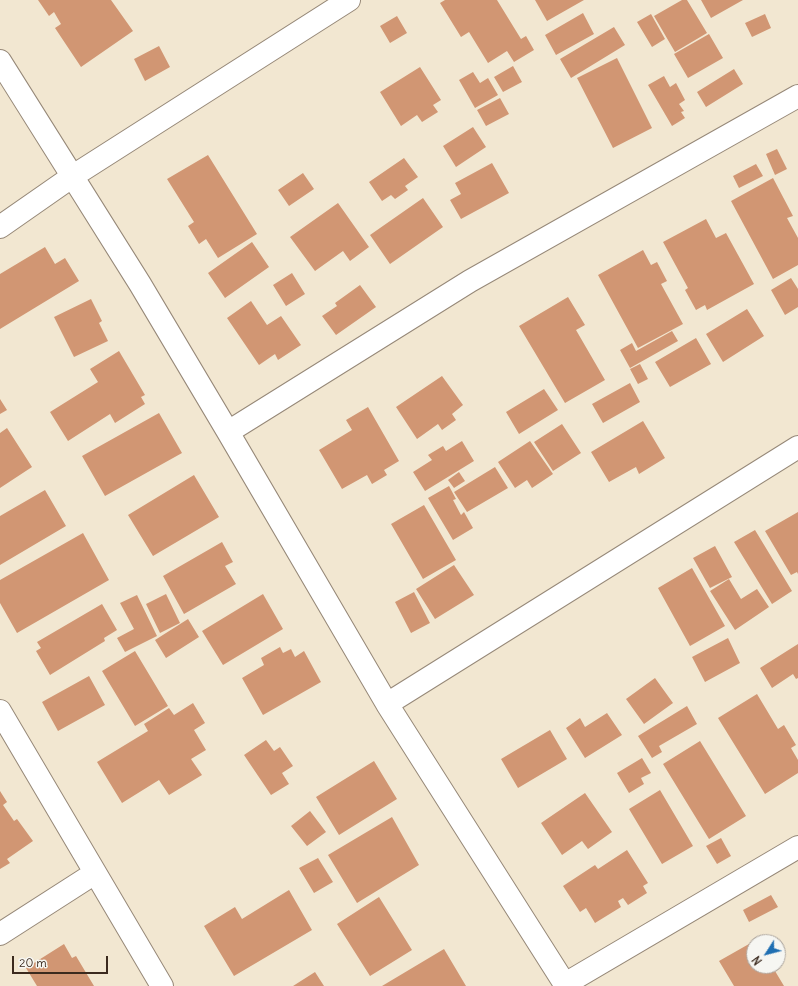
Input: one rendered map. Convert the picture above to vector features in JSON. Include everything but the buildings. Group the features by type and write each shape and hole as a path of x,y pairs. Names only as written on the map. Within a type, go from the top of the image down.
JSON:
{"street":[{"path":"0,227 73,176 349,0"},
{"path":"0,61 140,284 387,704 565,985 798,847"},
{"path":"228,432 470,281 798,96"},
{"path":"387,704 798,447"},
{"path":"0,711 162,986"},
{"path":"0,934 95,873"}]}
